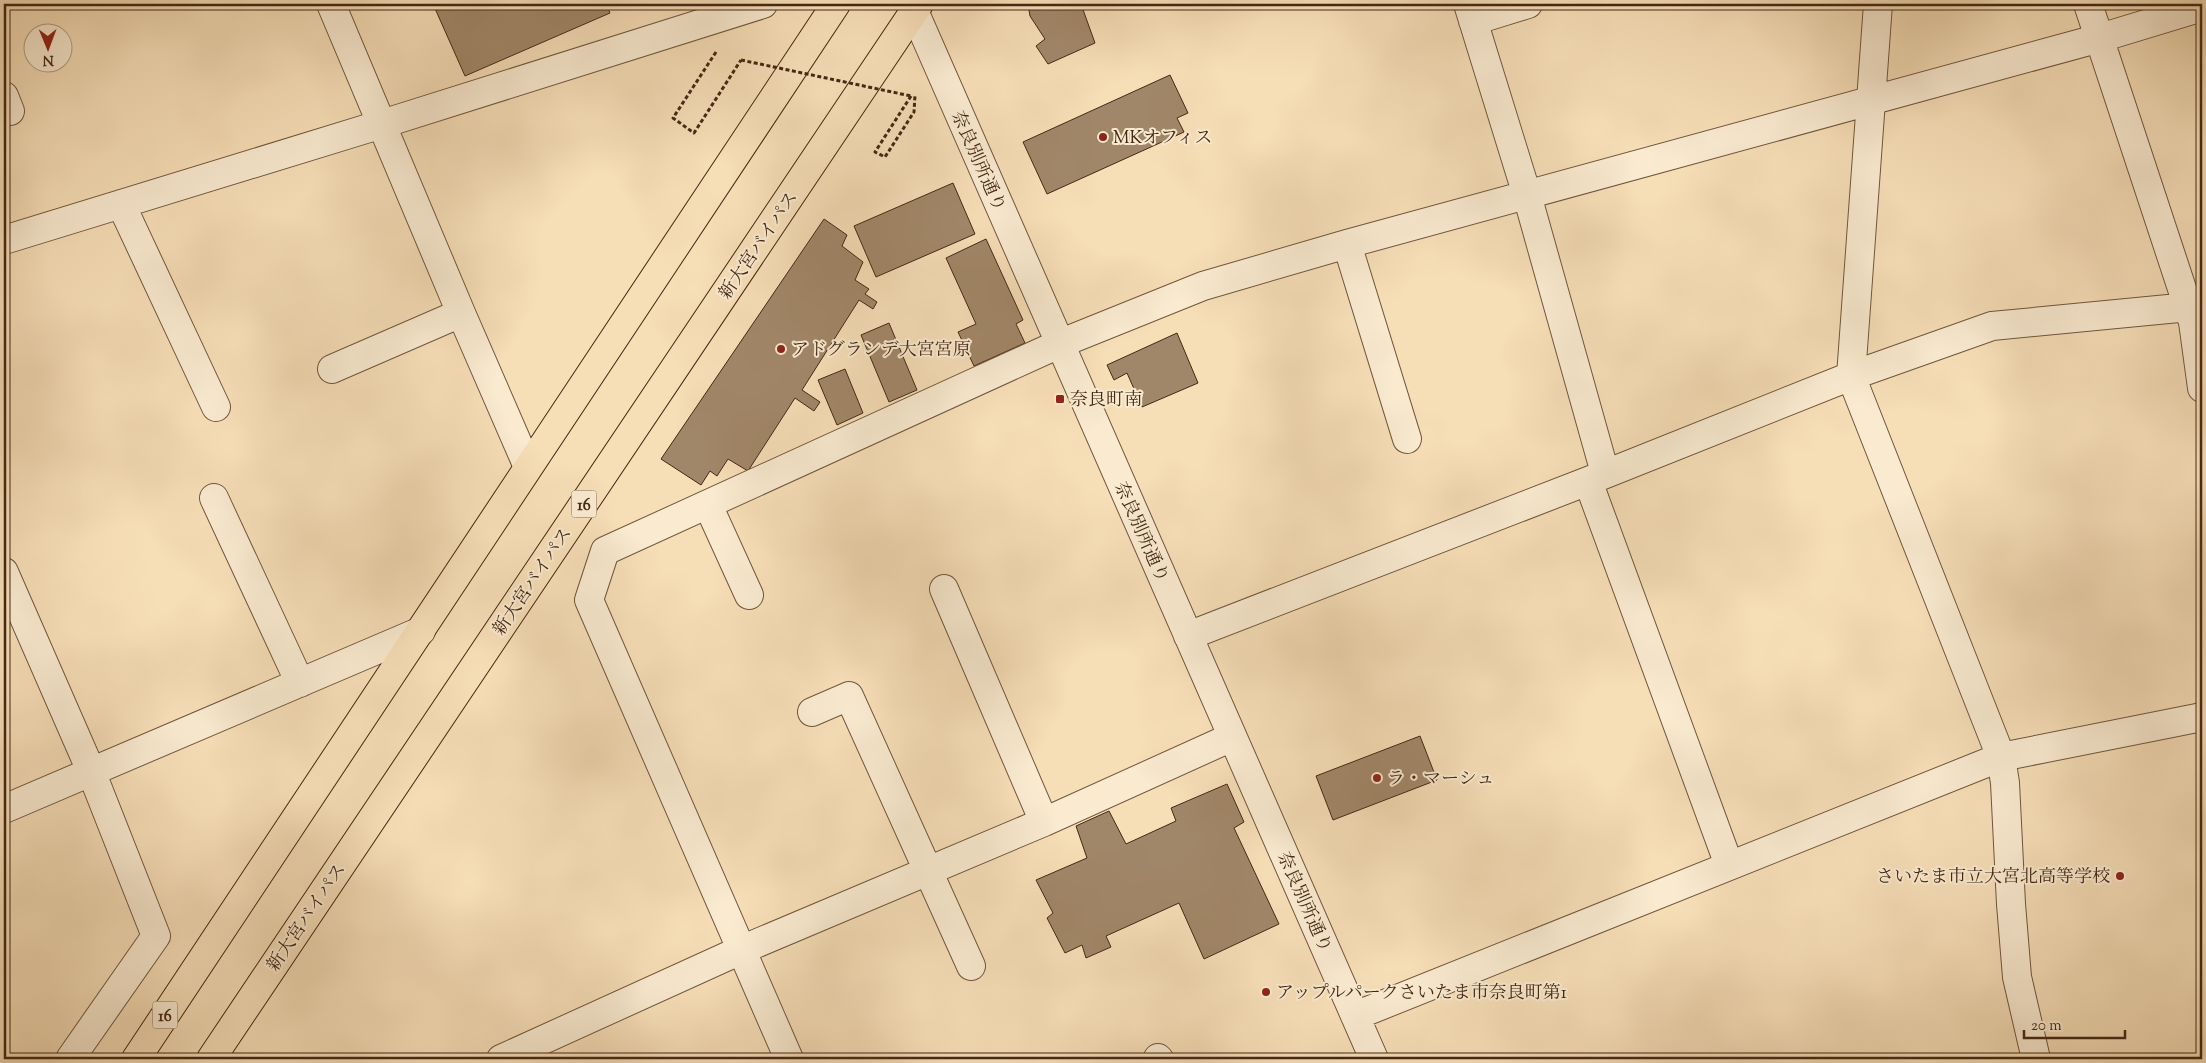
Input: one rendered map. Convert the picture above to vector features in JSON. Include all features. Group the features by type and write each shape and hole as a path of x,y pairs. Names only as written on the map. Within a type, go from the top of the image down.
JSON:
{"highway":[{"name":"16","path":"136,1059 836,4"},
{"name":"新大宮バイパス","path":"211,1059 915,7"}],"street":[{"path":"331,4 528,467"},
{"path":"4,240 763,4"},
{"path":"1528,4 1471,13 1527,195 1596,477 1729,865"},
{"path":"1878,4 1851,376 2001,757 2005,783 2011,904 2018,977 2036,1059"},
{"path":"2088,4 2195,305 2193,322 2202,388"},
{"name":"奈良別所通り","path":"915,7 1059,344 1374,1059"},
{"path":"789,1059 589,600 605,551 1059,344 1203,286 1347,244 2100,38 2202,7"},
{"path":"121,204 216,406"},
{"path":"1347,244 1407,439"},
{"path":"1188,636 1851,376 1992,326 2195,305"},
{"path":"332,369 461,313"},
{"path":"214,498 300,682"},
{"path":"708,505 749,594"},
{"path":"4,572 91,771 156,936 70,1059"},
{"path":"944,590 1044,822"},
{"path":"4,809 420,631"},
{"path":"812,712 849,696 971,966"},
{"path":"1355,1016 2001,757 2202,717"},
{"path":"501,1059 741,950 1044,822 1232,738"}],"path":[{"path":"718,49 673,118 694,133 741,60 911,96 875,152 885,157 914,112"}],"building":[{"path":"433,4 606,4 610,13 465,76"},
{"path":"1028,4 1081,4 1095,43 1048,64 1036,46 1045,39 1030,16"},
{"name":"MKオフィス","path":"1170,75 1188,113 1177,118 1184,132 1047,194 1023,142"},
{"path":"953,183 975,234 876,277 854,226"},
{"name":"アドグランデ大宮宮原","path":"824,219 847,235 842,246 863,262 855,280 869,289 865,294 877,302 873,309 859,300 802,390 820,402 814,411 795,398 748,471 728,459 717,476 710,471 701,485 661,459"},
{"path":"986,239 1023,320 1016,324 1025,343 974,366 958,332 976,324 946,258"},
{"path":"889,323 917,390 889,402 861,335"},
{"path":"1177,333 1198,383 1142,407 1127,373 1114,380 1107,365"},
{"path":"845,369 863,413 837,425 818,380"},
{"name":"ラ・マーシュ","path":"1420,736 1437,780 1333,820 1316,776"},
{"path":"1227,784 1244,822 1234,828 1279,924 1204,959 1179,903 1106,936 1111,947 1086,958 1082,945 1065,953 1047,918 1053,913 1036,880 1087,858 1076,826 1109,811 1126,844 1176,821 1171,808"}],"place":[{"name":"MKオフィス","path":"1103,137"},
{"name":"アドグランデ大宮宮原","path":"781,349"},
{"name":"奈良町南","path":"1060,399"},
{"name":"ラ・マーシュ","path":"1377,778"},
{"name":"さいたま市立大宮北高等学校","path":"2120,876"},
{"name":"アップルパークさいたま市奈良町第1","path":"1266,992"}]}
